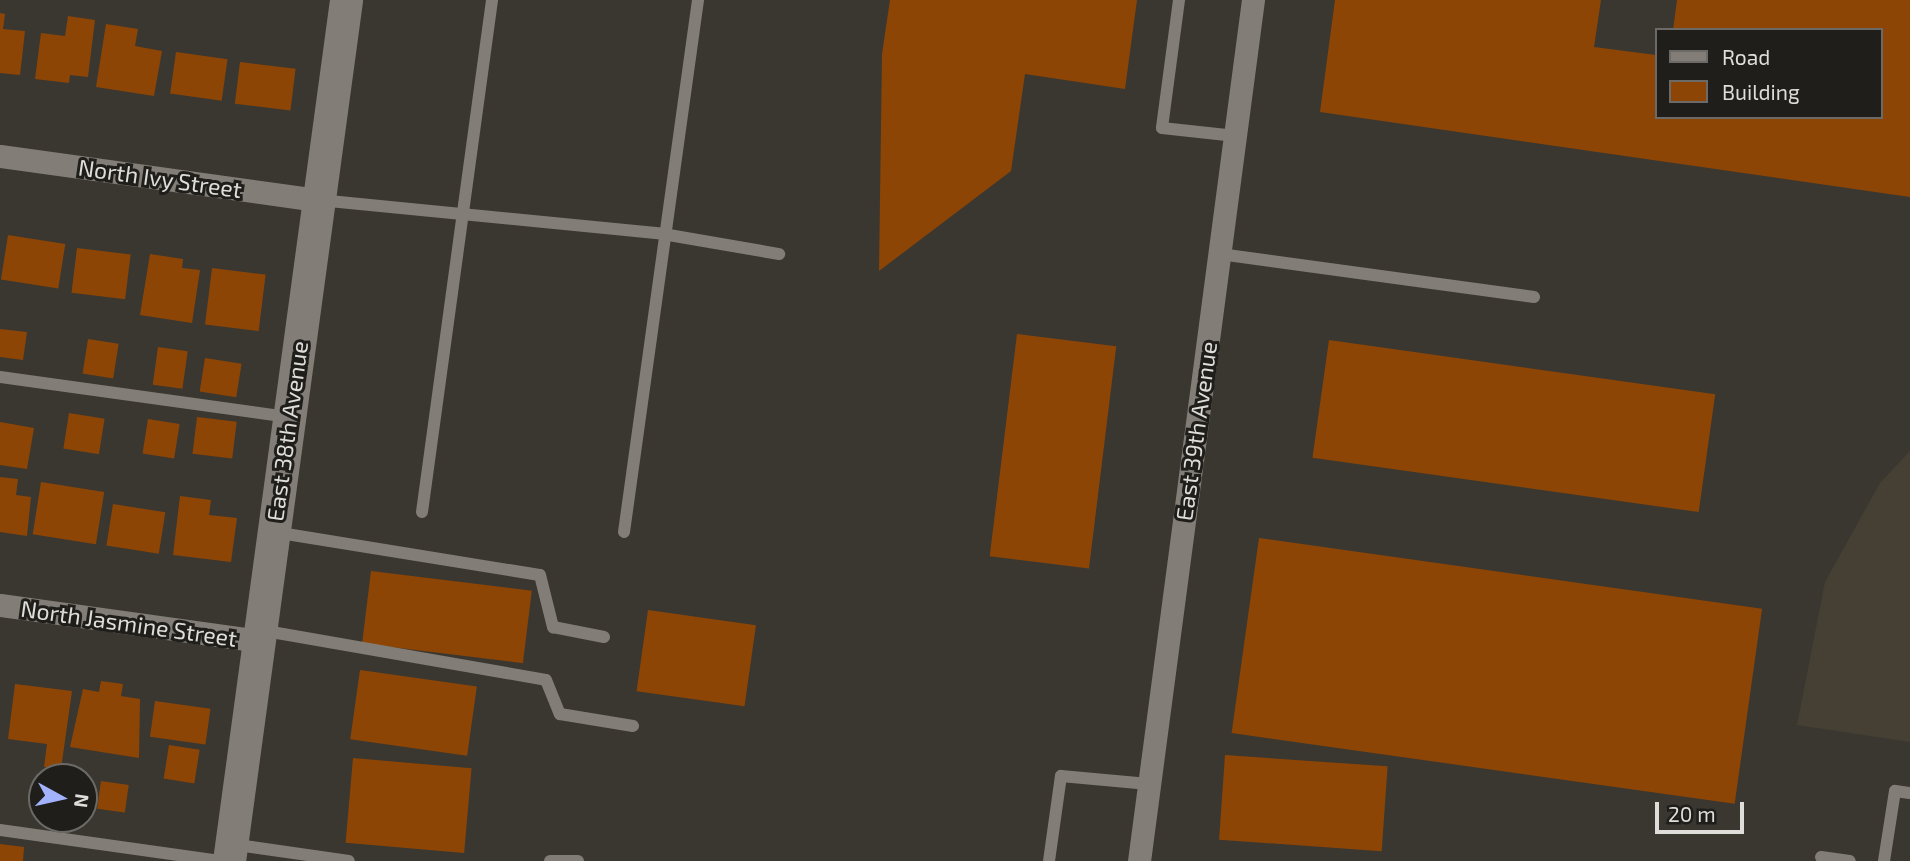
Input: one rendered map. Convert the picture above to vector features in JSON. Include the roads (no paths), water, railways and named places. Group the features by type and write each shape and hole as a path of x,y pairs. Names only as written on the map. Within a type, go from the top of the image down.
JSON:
{"street":[{"name":"East 38th Avenue","path":"227,855 346,0"},
{"name":"East 39th Avenue","path":"1139,861 1253,0"},
{"name":"North Ivy Street","path":"0,156 319,200"},
{"name":"North Jasmine Street","path":"0,605 259,636"}],"lane":[{"path":"422,512 492,0"},
{"path":"624,532 663,234 698,0"},
{"path":"1180,0 1162,128 1236,136"},
{"path":"319,200 463,211 663,234 779,254"},
{"path":"1220,254 1534,297"},
{"path":"0,377 289,417"},
{"path":"274,531 540,575 553,626 604,637"},
{"path":"259,636 546,680 559,714 633,726"},
{"path":"1049,861 1061,776 1149,784"},
{"path":"1884,861 1895,791 1910,793"},
{"path":"0,830 227,855 349,861"},
{"path":"1821,857 1850,861"},
{"path":"550,861 578,861"}]}
